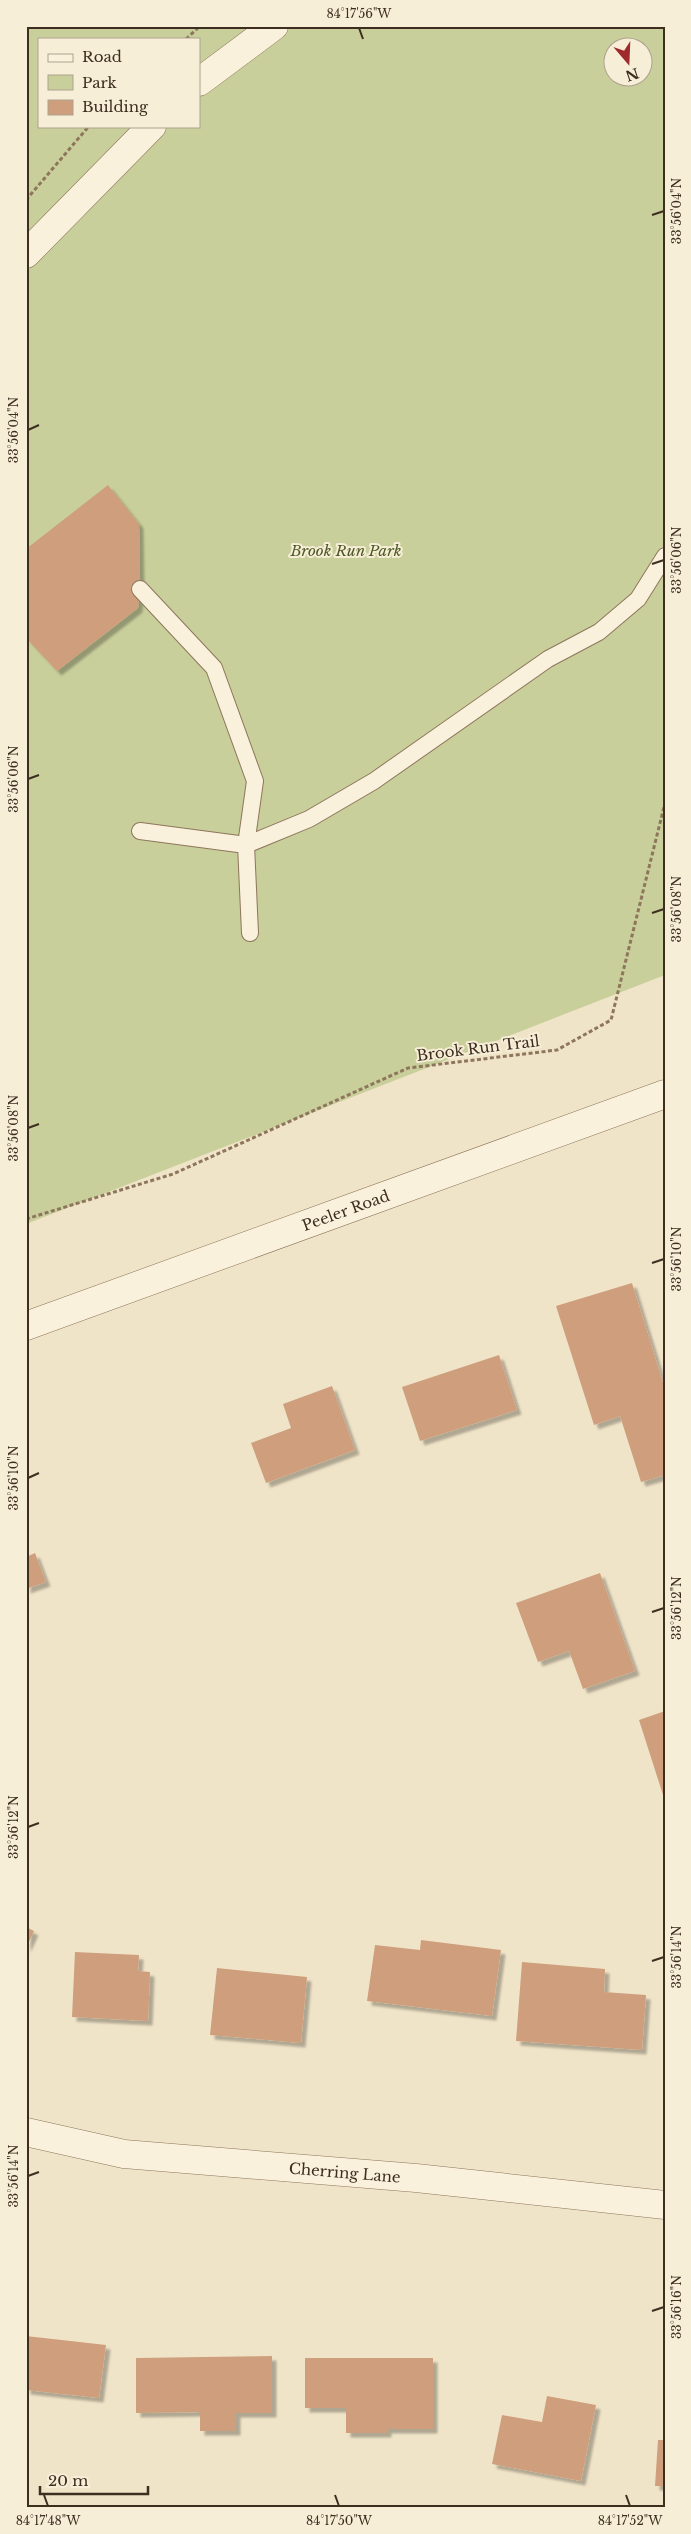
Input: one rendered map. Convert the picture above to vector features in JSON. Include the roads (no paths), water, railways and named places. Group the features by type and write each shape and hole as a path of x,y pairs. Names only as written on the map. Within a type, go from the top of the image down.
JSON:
{"street":[{"path":"200,81 274,26"},
{"path":"26,254 150,128"},
{"name":"Peeler Road","path":"26,1326 664,1095"},
{"name":"Cherring Lane","path":"26,2132 124,2154 416,2178 665,2205"}],"lane":[{"path":"140,831 246,845 309,819 374,781 548,659 599,632 638,599 665,556"},
{"path":"140,589 214,668 255,781 246,845 250,932"}],"park label":[{"name":"Brook Run Park","path":"346,550"}]}
